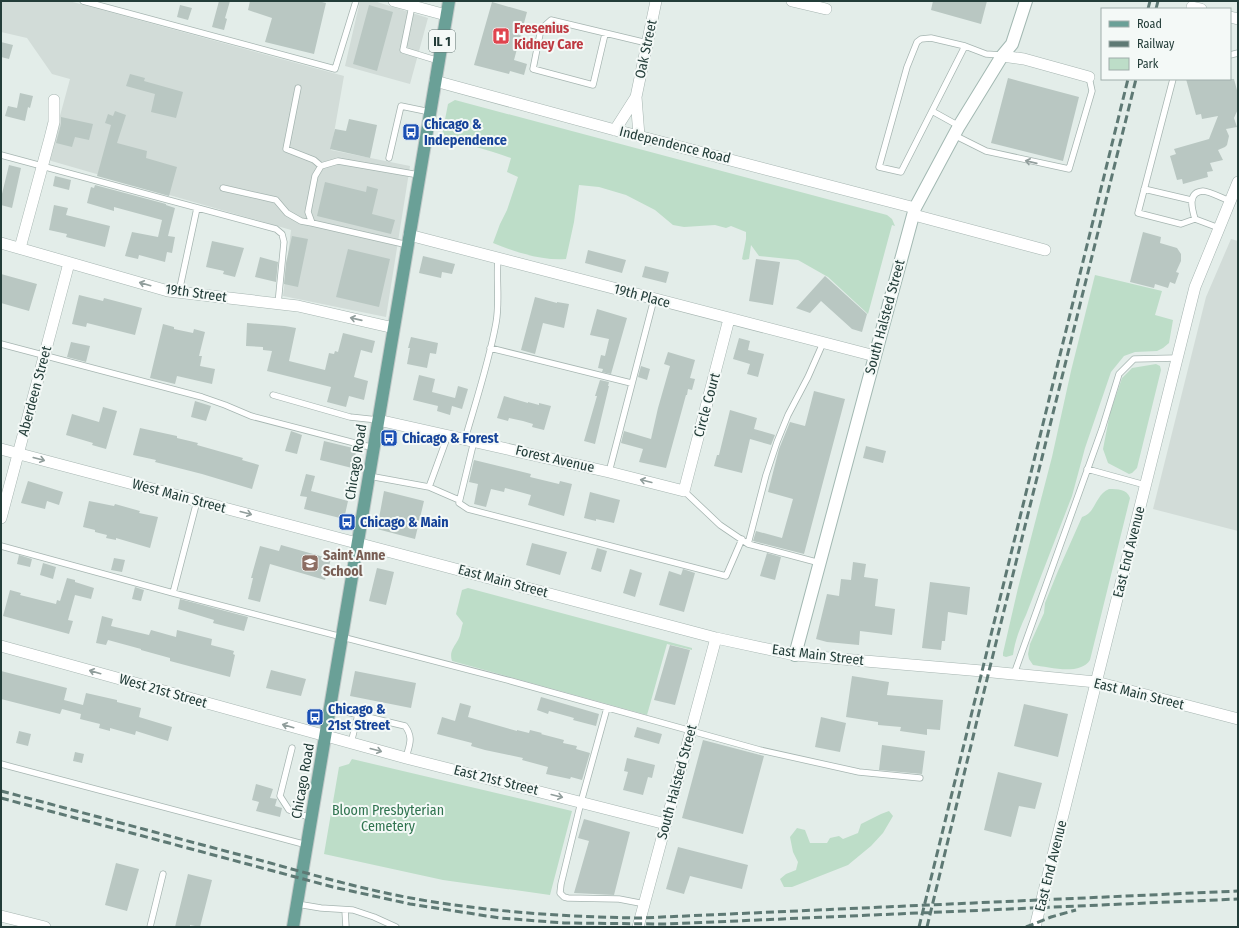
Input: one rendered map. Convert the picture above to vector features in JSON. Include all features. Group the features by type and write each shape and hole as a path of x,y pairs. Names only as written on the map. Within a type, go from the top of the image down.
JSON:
{"main road":[{"name":"Chicago Road","path":"293,927 449,1"}],"street":[{"path":"394,1 446,15"},
{"name":"Oak Street","path":"639,136 636,97 656,1"},
{"path":"792,1 826,9"},
{"name":"South Halsted Street","path":"795,655 915,211 957,130 1002,56 1012,44 1026,1"},
{"path":"1002,56 1024,59 1089,77"},
{"name":"Independence Road","path":"435,81 915,211 1045,250"},
{"name":"Oak Street","path":"615,130 636,97"},
{"path":"20,248 54,122 54,100"},
{"name":"East End Avenue","path":"1036,927 1195,287 1238,182"},
{"name":"19th Place","path":"408,240 498,258 875,356"},
{"name":"19th Street","path":"1,244 20,248 168,291 298,306 394,328"},
{"name":"Aberdeen Street","path":"1,518 69,263"},
{"name":"Circle Court","path":"684,491 729,319"},
{"name":"Forest Avenue","path":"378,420 609,472 684,491"},
{"name":"West Main Street","path":"1,449 358,543"},
{"name":"East Main Street","path":"358,543 716,638 795,655 1096,682 1238,719"},
{"name":"South Halsted Street","path":"638,927 716,638"},
{"name":"West 21st Street","path":"1,646 325,736"},
{"name":"East 21st Street","path":"325,736 666,824"},
{"path":"1,916 45,927"}],"lane":[{"path":"83,1 336,69 356,1"},
{"path":"412,6 403,50 438,61"},
{"path":"605,34 593,85 533,69 541,29 551,20 647,43"},
{"path":"965,46 901,172 879,168 907,67 917,42 921,39 931,38 965,46 986,54 1002,56"},
{"path":"932,111 986,151 1070,169 1092,91 1089,77"},
{"path":"1173,80 1138,213 1180,224 1195,219 1219,228"},
{"path":"298,88 286,149 314,160 321,166"},
{"path":"389,158 400,106 430,112"},
{"path":"1,155 276,229 282,234 284,242 278,304"},
{"path":"312,223 308,212 315,176 321,166 338,161 419,175"},
{"path":"222,188 276,200 286,213 301,222 408,240"},
{"path":"1144,188 1191,200"},
{"path":"1195,219 1191,200 1195,194 1204,191 1230,201"},
{"path":"179,292 197,208"},
{"path":"498,258 498,302 496,323 470,440 459,504 468,509 726,576 742,539"},
{"path":"609,472 654,299"},
{"path":"748,544 766,476 777,442 788,415 808,377 823,343"},
{"path":"1,344 202,397 251,416 374,448"},
{"path":"490,348 631,383"},
{"path":"1014,674 1102,429 1119,374 1134,359 1177,358"},
{"path":"273,395 350,417 378,420"},
{"path":"429,487 448,435"},
{"path":"1087,469 1145,485"},
{"path":"369,476 429,487 459,500"},
{"path":"684,491 720,525 748,544 820,563"},
{"path":"173,593 197,501"},
{"path":"1,546 342,638 511,681 760,750 859,772 920,778"},
{"path":"330,708 405,726 410,732 411,739 406,758"},
{"path":"607,708 581,802 562,878 560,893 564,897 568,898 619,898 644,904"},
{"path":"350,743 358,715"},
{"path":"292,748 280,796 289,810 312,818"},
{"path":"1,764 307,845"},
{"path":"150,927 163,874"},
{"path":"297,904 345,910 374,916 396,927"},
{"path":"345,910 346,927"}],"shaded area":[{"path":"1,1 69,1 344,76 331,150 410,166 386,317 283,296 291,230 48,160 70,79 52,74 27,38 1,32"},
{"path":"360,1 374,1 428,18 410,84 345,66"},
{"path":"1231,239 1238,241 1238,531 1153,509 1206,297"}],"green space":[{"path":"455,100 887,215 892,219 895,226 892,225 868,314 828,277 798,260 759,256 751,245 749,259 742,259 746,232 731,226 726,228 715,225 684,227 673,225 655,210 626,195 599,187 579,185 574,222 566,259 548,259 538,257 510,250 493,243 507,210 518,177 507,172 511,158 477,147 441,140 448,104"},
{"path":"1095,275 1162,291 1155,315 1173,320 1169,343 1157,351 1135,352 1124,356 1111,372 1085,448 1072,496 1020,629 1013,655 1006,657 1003,656 1003,653 1018,588 1052,457 1071,371"},
{"path":"1156,364 1160,366 1161,370 1137,468 1129,474 1108,463 1103,449 1110,413 1122,378 1132,368"},
{"path":"1109,489 1119,489 1124,491 1130,498 1090,660 1079,668 1072,669 1055,669 1033,665 1028,654 1030,644 1044,613 1045,603 1058,571 1082,517 1090,512 1101,495"},
{"path":"468,588 692,648 692,650 667,644 647,715 452,661 452,652 459,638 463,623 456,614 462,590"},
{"name":"Bloom Presbyterian Cemetery","path":"352,759 572,811 550,895 443,880 324,854 339,767 349,764"},
{"path":"889,811 893,816 883,833 871,846 848,865 792,887 784,887 780,879 786,874 796,870 798,862 793,852 790,837 797,828 805,830 810,843 827,843 830,838 839,836 843,839 858,833 861,824"}],"building":[{"path":"219,1 230,1 225,18 227,19 224,30 212,27"},
{"path":"250,1 318,1 326,3 314,54 265,42 272,18 248,10"},
{"path":"933,1 987,1 981,24 931,10"},
{"name":"Fresenius Kidney Care","path":"492,2 527,12 514,60 527,64 524,75 510,71 509,74 474,65"},
{"path":"180,5 192,8 188,20 177,17"},
{"path":"369,5 393,12 377,71 353,64"},
{"path":"1,42 13,45 9,59 1,57"},
{"path":"130,74 145,78 144,81 183,92 176,118 151,112 155,94 126,86"},
{"path":"1008,78 1079,97 1063,161 991,143"},
{"path":"1234,79 1238,94 1238,109 1234,118 1237,127 1226,129 1229,136 1227,145 1218,150 1223,160 1210,163 1213,171 1207,172 1208,177 1183,184 1182,179 1177,180 1170,156 1176,154 1174,149 1209,139 1218,116 1202,119 1201,114 1196,115 1186,80"},
{"path":"20,93 33,96 30,108 28,107 25,121 5,116 8,106 17,108"},
{"path":"115,111 126,115 117,143 147,151 146,158 177,167 169,196 97,176 111,125 105,123 108,114 113,116"},
{"path":"61,117 93,124 89,140 75,137 72,147 56,143 61,124"},
{"path":"349,119 377,125 370,158 330,149 335,129 346,131"},
{"path":"9,165 21,168 12,208 1,205 1,198"},
{"path":"55,176 71,180 69,190 53,186"},
{"path":"325,182 366,192 367,186 378,189 372,214 395,220 391,234 317,216"},
{"path":"95,185 166,204 175,208 168,236 175,237 172,253 167,252 165,262 139,255 138,259 125,256 132,232 158,237 162,220 114,207 114,211 87,203 91,187 94,188"},
{"path":"54,205 68,208 66,215 110,226 105,247 66,237 67,234 49,230"},
{"path":"1143,232 1161,237 1160,243 1177,248 1181,254 1181,261 1176,272 1179,273 1175,284 1170,282 1168,288 1155,284 1154,288 1130,282"},
{"path":"292,236 308,239 298,287 284,284 286,263"},
{"path":"212,241 244,248 235,277 223,274 224,271 206,267"},
{"path":"348,249 390,259 379,307 336,297"},
{"path":"588,250 626,260 622,273 585,263"},
{"path":"423,256 455,264 452,274 442,272 441,278 419,273"},
{"path":"260,257 278,262 276,282 255,277"},
{"path":"756,259 780,262 773,305 749,301"},
{"path":"645,266 669,272 666,283 642,277"},
{"path":"1,274 37,284 29,311 1,303"},
{"path":"825,276 867,314 862,332 852,329 821,301 810,313 796,308"},
{"path":"79,295 103,301 104,298 142,308 135,335 87,323 86,327 72,324"},
{"path":"535,297 557,303 569,304 564,328 543,323 535,354 521,350"},
{"path":"597,309 627,318 611,374 602,372 603,369 598,368 601,355 605,356 609,339 590,335"},
{"path":"247,323 296,328 289,361 325,370 329,353 334,354 335,351 338,352 343,333 375,341 372,353 361,350 354,377 368,381 364,400 349,396 346,407 327,402 331,387 267,371 272,351 263,350 263,347 246,346"},
{"path":"163,324 174,327 174,329 193,333 194,329 205,332 199,356 202,356 200,366 215,369 212,384 177,376 175,384 150,378"},
{"path":"411,337 438,343 436,354 430,353 427,368 407,364 410,348 408,348"},
{"path":"739,338 750,341 748,350 764,354 758,377 747,374 750,364 733,359"},
{"path":"71,342 90,346 86,362 67,357"},
{"path":"668,352 695,360 690,378 695,379 692,390 688,389 686,395 666,468 639,462 643,449 621,443 624,431 651,439 670,366 664,364"},
{"path":"641,366 650,369 647,380 638,377"},
{"path":"419,375 435,379 432,392 455,398 458,386 468,389 462,409 452,406 450,415 437,411 438,406 413,400"},
{"path":"600,380 609,382 609,386 595,444 584,441"},
{"path":"814,391 845,399 804,554 753,541 756,531 782,538 793,499 768,492 779,449 790,422 805,426"},
{"path":"504,396 528,403 539,405 539,403 551,406 544,430 532,427 533,424 523,421 509,418 508,421 497,418"},
{"path":"195,401 211,406 206,421 191,417"},
{"path":"103,407 117,411 106,449 92,445 93,443 66,435 72,414 99,422"},
{"path":"730,410 757,418 754,429 775,435 771,445 750,439 742,473 714,466 717,455 719,455"},
{"path":"140,428 177,436 177,438 198,443 197,445 243,458 242,460 259,465 252,489 155,462 156,460 133,455"},
{"path":"291,431 302,435 297,454 285,451"},
{"path":"324,441 357,449 352,468 320,460"},
{"path":"866,446 886,451 883,463 863,458"},
{"path":"474,460 531,474 530,477 559,484 560,481 572,484 564,516 528,505 531,495 505,488 504,492 491,489 486,507 474,504 478,484 469,482"},
{"path":"306,474 315,476 311,491 348,501 344,519 304,509 307,497 300,496"},
{"path":"28,481 63,492 59,505 47,501 45,509 21,503"},
{"path":"384,491 424,501 415,539 377,529"},
{"path":"590,492 620,500 614,523 584,518"},
{"path":"89,501 114,506 115,504 140,511 139,513 158,517 150,548 116,538 116,540 106,538 107,535 83,527"},
{"path":"532,543 567,552 560,575 526,565"},
{"path":"281,545 331,559 325,580 270,564 260,602 248,599 253,578 251,578 260,546 279,551"},
{"path":"597,548 607,551 601,572 591,569"},
{"path":"767,553 781,557 775,580 760,576"},
{"path":"19,555 32,559 30,567 17,564"},
{"path":"114,558 125,560 122,572 111,570"},
{"path":"853,562 866,564 864,577 878,579 875,606 895,609 892,635 860,631 859,645 827,642 816,639 827,594 839,596 841,579 851,580"},
{"path":"43,563 56,567 53,579 40,575"},
{"path":"377,568 394,572 386,605 369,601"},
{"path":"630,569 642,573 635,597 623,593"},
{"path":"683,569 695,573 684,612 659,605 669,571 681,575"},
{"path":"67,578 94,588 91,599 75,595 68,620 73,621 69,634 3,616 10,590 21,593 20,595 56,604 57,600 60,601"},
{"path":"930,582 970,587 967,615 948,612 945,641 942,641 941,650 922,648"},
{"path":"135,587 144,590 141,601 132,599"},
{"path":"180,599 248,617 244,631 213,623 214,620 178,609"},
{"path":"102,616 113,619 111,626 149,635 151,630 176,637 177,630 212,639 211,645 234,651 233,654 235,655 230,677 170,661 170,658 108,640 106,645 96,643"},
{"path":"670,645 690,650 675,705 654,700"},
{"path":"271,670 306,679 301,696 266,688"},
{"path":"1,671 67,688 64,700 83,705 86,693 117,700 117,702 141,708 139,717 172,727 168,741 136,731 135,735 110,728 110,731 99,728 100,724 80,719 81,714 62,709 60,714 1,699"},
{"path":"355,671 416,683 411,708 350,696"},
{"path":"852,676 889,682 887,695 943,700 940,730 927,729 927,735 900,731 901,727 878,725 878,722 846,717"},
{"path":"541,697 599,714 596,726 573,720 574,718 549,711 548,714 537,710"},
{"path":"460,703 471,706 468,717 517,731 529,733 530,730 542,733 541,734 564,740 563,743 577,746 576,749 590,753 582,780 546,774 548,767 522,760 523,758 471,746 472,743 437,734 442,717 455,721"},
{"path":"1024,704 1068,714 1058,757 1014,746"},
{"path":"821,717 846,723 840,752 815,747"},
{"path":"637,727 662,734 659,744 634,737"},
{"path":"19,731 31,734 28,746 16,743"},
{"path":"703,740 764,756 743,834 682,818"},
{"path":"882,745 925,751 922,774 879,770"},
{"path":"75,752 84,754 82,763 73,761"},
{"path":"627,758 655,765 652,778 648,777 643,795 623,790 628,772 624,771"},
{"path":"998,772 1042,783 1035,809 1019,806 1011,837 984,830"},
{"path":"256,784 273,789 270,798 277,799 275,806 282,808 280,817 256,811 259,802 252,800"},
{"path":"584,819 630,832 614,895 574,893 589,841 578,838"},
{"path":"678,847 748,865 742,889 690,876 684,894 666,889"},
{"path":"116,863 139,869 127,911 105,905"},
{"path":"188,874 212,880 200,927 190,925 190,927 175,927"}],"railway":[{"path":"1148,8 1150,1"},
{"path":"1156,8 1158,1"},
{"path":"919,927 1128,80"},
{"path":"927,927 1136,80"},
{"path":"1,791 393,895 441,903 516,912 591,917 641,918 1238,891"},
{"path":"1,798 333,887 410,904 500,918 564,923 667,924 1238,899"},
{"path":"1026,927 1051,917 1076,910"}],"place":[{"name":"Fresenius Kidney Care","path":"501,36"},
{"name":"Chicago & Independence","path":"411,132"},
{"name":"Chicago & Forest","path":"389,438"},
{"name":"Chicago & Main","path":"347,522"},
{"name":"Saint Anne School","path":"310,563"},
{"name":"Chicago & 21st Street","path":"315,717"}]}
